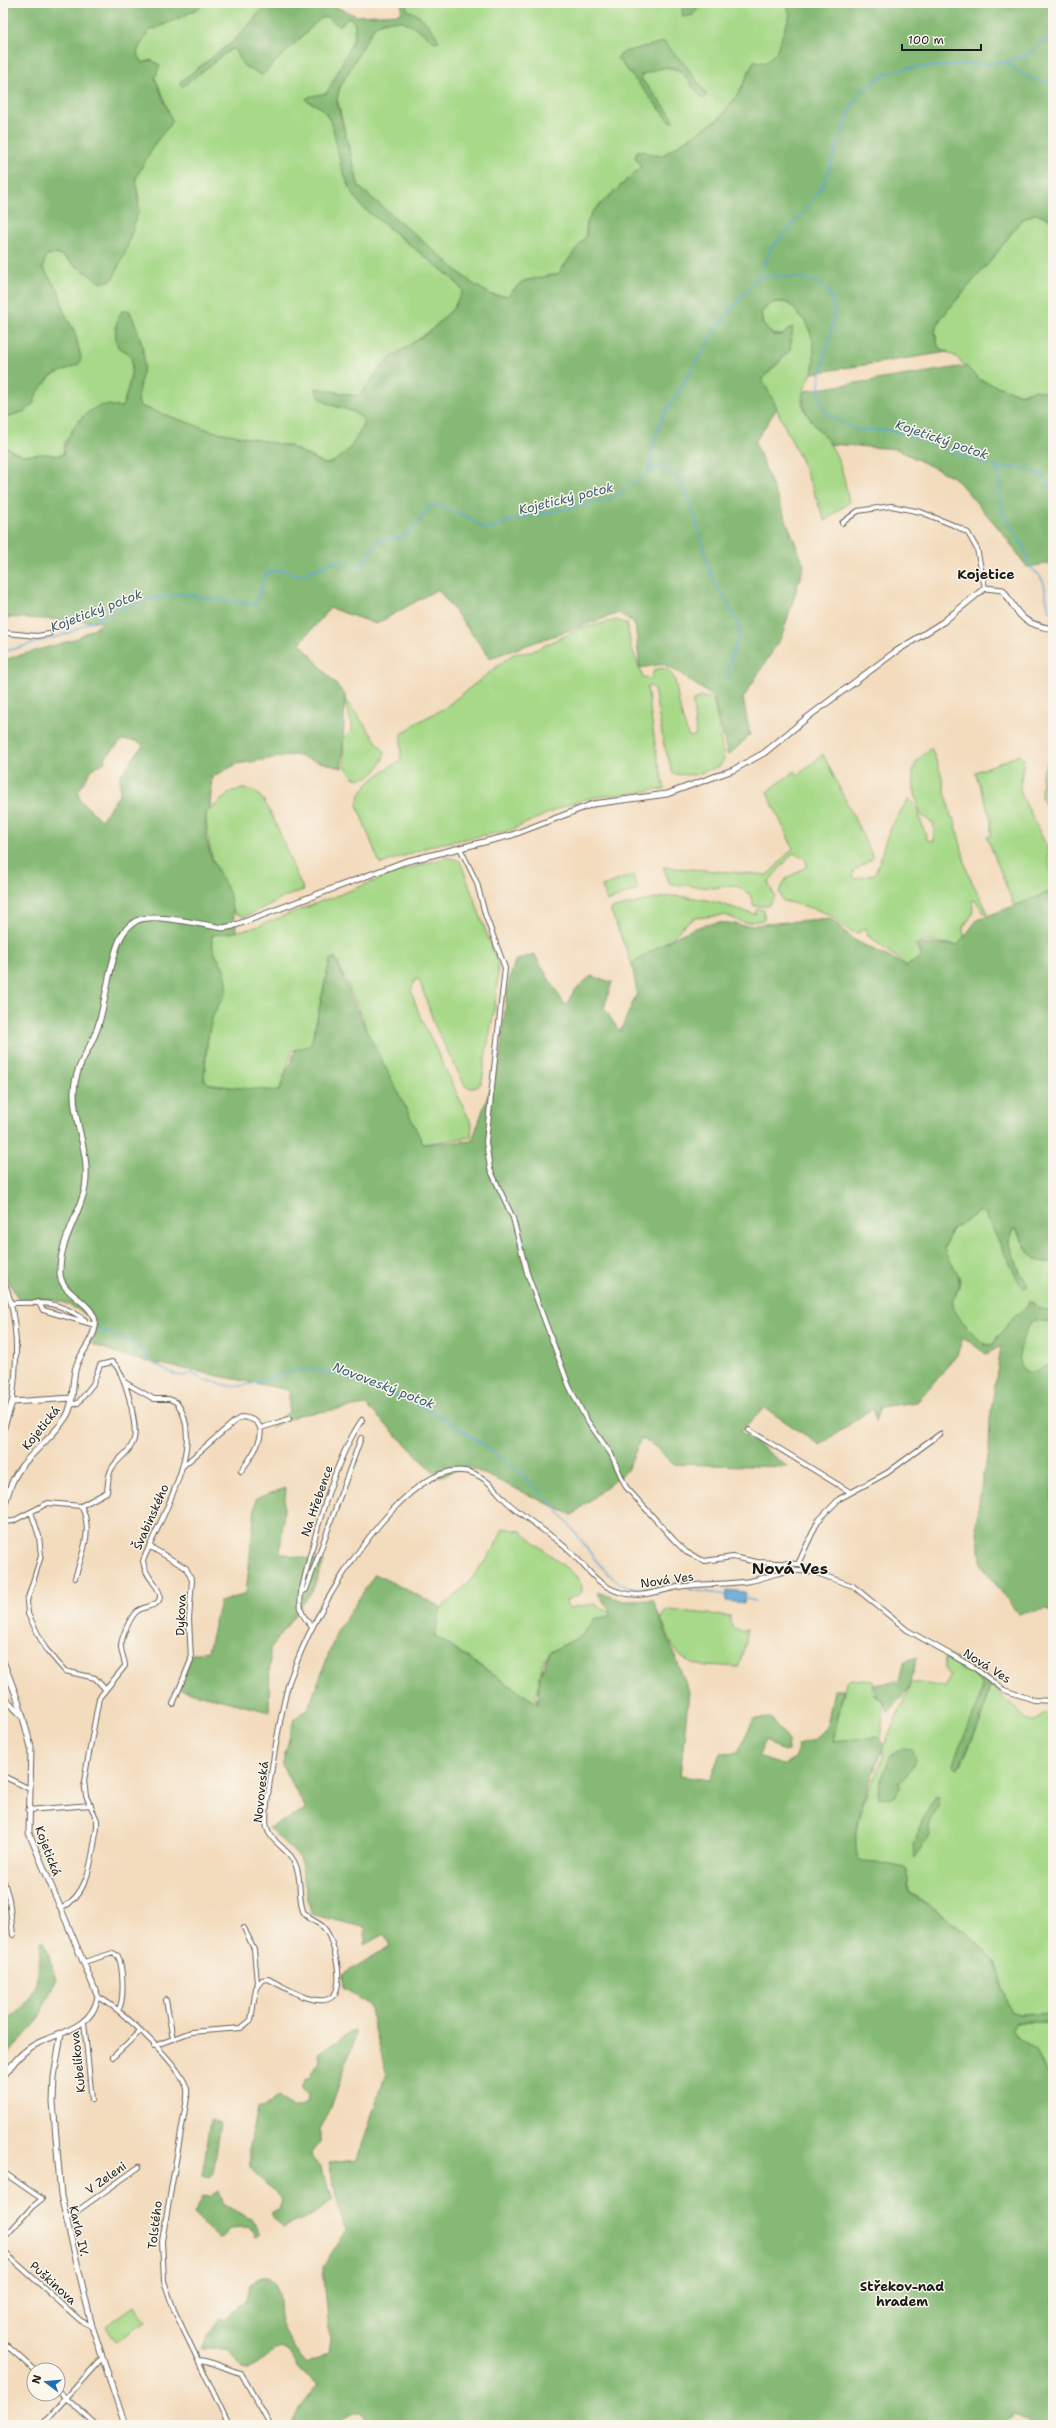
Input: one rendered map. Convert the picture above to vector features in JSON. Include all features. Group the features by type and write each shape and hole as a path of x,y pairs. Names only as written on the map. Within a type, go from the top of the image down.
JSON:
{"street":[{"path":"842,523 858,511 891,506 921,512 958,527 968,533 977,549 985,588"},
{"path":"95,1325 91,1312 64,1287 60,1274 68,1229 82,1198 86,1180 86,1152 76,1107 74,1084 81,1060 98,1026 118,944 126,929 134,922 152,917 224,928 233,926 404,862 512,835 593,804 667,794 733,770 764,753 839,693 895,652 943,622 985,588 1003,590 1024,621 1034,626 1053,629"},
{"path":"3,634 7,633 37,636 49,634"},
{"name":"Nová Ves","path":"460,848 477,883 485,914 505,968 486,1142 490,1169 513,1218 527,1273 569,1386 581,1411 612,1454 626,1487 632,1496 686,1552 697,1558 713,1561 733,1557 757,1562 798,1564 814,1572 853,1586 907,1630 973,1667 1004,1690 1034,1700 1053,1701"},
{"path":"3,1278 12,1303 18,1359 12,1402 6,1416 3,1430"},
{"path":"12,1303 38,1302 62,1306 95,1325"},
{"path":"38,1302 43,1310 85,1320"},
{"name":"Kojetická","path":"3,1512 10,1488 20,1468 66,1417 71,1405 76,1366 90,1340 95,1325"},
{"path":"3,1522 13,1521 48,1503 80,1506 107,1492 112,1469 131,1448 134,1438 134,1419 124,1382 117,1364 112,1362 104,1362 98,1370 97,1378 93,1384 78,1403 71,1405"},
{"name":"Švabinského","path":"61,1908 69,1904 86,1884 97,1828 97,1820 84,1788 84,1781 97,1706 105,1689 125,1666 121,1646 134,1614 138,1610 156,1604 160,1598 160,1591 144,1570 143,1561 183,1466 186,1432 180,1407 176,1402 169,1399 154,1399 124,1382"},
{"name":"Kojetická","path":"12,1402 72,1398"},
{"path":"183,1466 235,1421 242,1417 254,1421 261,1428"},
{"path":"261,1428 289,1419"},
{"name":"Na Hřebence","path":"312,1627 302,1616 299,1607 301,1592 313,1544 336,1474 353,1433 362,1420"},
{"path":"241,1471 258,1444 261,1428"},
{"path":"749,1430 850,1492"},
{"path":"798,1564 818,1521 839,1499 887,1473 940,1434"},
{"name":"Na Hřebence","path":"301,1592 306,1590 362,1438"},
{"name":"Novoveská","path":"257,1984 262,1980 268,1979 316,2001 326,2001 332,1997 337,1990 339,1981 338,1966 326,1930 308,1918 304,1911 298,1868 291,1856 271,1836 267,1828 270,1780 289,1684 312,1627 347,1565 404,1496 433,1478 460,1470 474,1473 490,1483"},
{"name":"Nová Ves","path":"490,1483 504,1499 565,1546 601,1584 619,1592 647,1594 679,1587 753,1581 793,1571 814,1572"},
{"path":"76,1578 87,1533 85,1514 80,1506"},
{"path":"31,1512 39,1536 41,1556 27,1601 28,1614 45,1648 65,1671 95,1678 105,1689"},
{"name":"Dykova","path":"149,1546 186,1568 192,1580 189,1619 191,1660 173,1704"},
{"name":"Kojetická","path":"3,1662 23,1718 31,1747 28,1810 29,1833 98,1998"},
{"path":"3,1696 23,1718"},
{"path":"3,1776 30,1789"},
{"path":"28,1810 91,1805"},
{"path":"3,1878 10,1899 13,1935"},
{"path":"154,2046 191,2032 241,2028 249,2023 252,2016 257,1984 254,1949 244,1928"},
{"path":"84,1962 113,1952 121,1960 123,1978 122,2006 118,2010"},
{"path":"4,2074 18,2056 37,2043 61,2034 84,2022 93,2012 98,1998"},
{"name":"Tolstého","path":"98,1998 118,2010 140,2031 179,2071 187,2087 187,2098 164,2228 162,2254 164,2281 168,2296 230,2425"},
{"path":"166,2000 172,2039"},
{"name":"Kubelíkova","path":"84,2022 92,2100"},
{"path":"113,2057 140,2031"},
{"name":"Karla IV.","path":"61,2034 54,2077 53,2102 61,2196 92,2326 125,2425"},
{"name":"V Zeleni","path":"66,2219 139,2167"},
{"path":"3,2172 42,2199 32,2207 3,2239"},
{"name":"Puškinova","path":"3,2251 81,2321 92,2326"},
{"path":"3,2342 26,2363"},
{"path":"96,2425 66,2399 102,2358"},
{"path":"198,2360 206,2360 221,2368 241,2373 270,2425"},
{"path":"42,2425 63,2402"}],"green space":[{"path":"3,3 206,3 184,16 149,31 137,53 143,63 151,60 160,65 155,78 172,120 170,125 155,143 136,178 139,209 126,251 112,280 101,283 61,255 49,254 45,258 43,268 59,292 63,310 75,333 81,358 79,364 51,376 37,393 33,404 25,411 3,418"},
{"path":"206,3 268,3 235,40 180,82 231,49 234,49 244,66 262,75 321,18 327,17 342,24 348,17 354,21 355,30 353,41 327,93 308,97 306,100 322,108 332,124 342,169 351,191 362,207 452,278 463,291 453,309 430,331 385,362 361,394 355,396 316,388 317,394 358,414 364,421 359,434 344,455 331,463 325,464 289,446 212,431 140,406 138,402 138,392 144,365 144,358 140,337 129,310 118,347 131,357 132,361 130,382 122,407 118,407 65,441 63,455 24,457 3,445 3,418 25,411 33,404 37,393 51,376 78,364 81,358 75,333 63,310 59,292 43,268 45,258 49,254 61,255 77,267 112,280 125,251 137,211 139,198 136,183 138,174 150,151 170,125 164,97 155,78 160,65 151,60 143,63 137,53 149,31 184,16"},
{"path":"268,3 326,3 357,16 401,14 402,3 407,3 407,10 422,18 439,41 434,42 421,31 403,21 383,21 374,27 340,87 337,99 338,107 359,187 473,284 492,295 507,296 523,281 558,274 586,236 587,222 592,212 641,167 635,156 637,151 663,155 720,118 739,93 754,61 765,63 776,52 790,15 786,3 1053,3 1053,221 1042,215 1034,214 1021,220 993,258 941,318 935,331 938,347 948,352 812,373 814,347 811,334 805,321 800,317 796,310 787,303 776,302 771,304 761,313 763,324 772,335 782,335 793,327 790,350 762,379 777,408 755,442 804,565 782,636 743,698 750,735 728,756 713,697 678,672 663,664 640,668 635,624 619,613 490,658 438,589 376,624 330,608 300,643 345,695 342,768 294,755 237,764 212,777 210,808 206,813 206,838 211,857 229,892 237,932 212,935 215,954 226,976 227,989 216,1009 210,1026 207,1041 204,1080 209,1084 228,1087 279,1091 296,1049 311,1045 330,960 335,957 355,1005 423,1144 472,1141 499,1064 508,985 515,961 534,954 564,1004 567,1005 574,991 591,976 612,982 604,1008 620,1032 637,993 632,964 670,940 699,927 714,923 728,923 742,926 831,918 854,940 907,966 921,957 917,944 958,945 977,920 1053,891 1053,1264 1036,1260 1029,1253 1017,1230 1013,1229 1008,1242 1020,1272 1028,1285 1024,1288 1020,1284 985,1214 981,1211 951,1230 944,1249 957,1271 959,1279 953,1302 954,1309 967,1327 986,1345 994,1344 1014,1316 1028,1306 1029,1300 1038,1309 1053,1311 1053,1322 1034,1320 1031,1322 1022,1340 1020,1347 1020,1360 1021,1366 1025,1372 1038,1371 1053,1361 1053,1612 1046,1609 1018,1614 982,1566 976,1525 983,1474 989,1453 990,1418 1001,1346 986,1354 963,1337 957,1355 917,1402 880,1407 875,1422 873,1408 820,1445 765,1408 740,1431 788,1467 673,1464 653,1445 641,1438 628,1469 572,1515 467,1466 439,1477 366,1405 299,1415 270,1427 289,1412 289,1390 130,1358 92,1344 96,1334 96,1321 72,1306 58,1301 44,1299 19,1300 3,1272 3,660 73,640 105,622 3,617 3,445 14,452 23,455 63,455 72,431 77,423 90,410 106,405 122,407 130,382 132,361 131,357 125,351 118,347 116,328 122,311 129,310 138,330 144,359 138,397 140,406 212,431 289,446 324,464 331,463 344,454 349,448 359,434 364,421 353,412 329,404 323,400 318,395 316,388 355,396 361,394 385,362 430,331 453,309 463,291 452,278 362,207 351,191 342,169 332,124 322,108 306,100 308,97 327,93 355,37 355,24 350,17 339,26 327,17 321,18 262,75 244,66 234,49 231,49 182,87 180,82 235,40","holes":["122,740 136,741 143,745 120,776 120,794 101,820 80,800 78,792 92,769 105,762 104,759"]},
{"path":"407,3 684,3 682,9 699,8 701,3 786,3 790,15 776,53 765,64 754,61 739,93 720,118 663,155 635,156 641,167 592,212 586,227 586,236 558,274 523,281 507,296 492,295 473,284 359,187 337,99 340,87 374,27 382,22 398,20 406,22 434,42 407,10","holes":["664,42 687,67 706,94 678,70 663,68 641,75 642,80 673,122 669,120 617,58 624,52"]},
{"path":"684,3 701,3 693,15 683,17 682,9"},
{"path":"664,42 687,67 707,96 703,99 679,69 665,67 641,75 642,80 672,116 673,122 669,120 617,58 624,52"},
{"path":"1034,214 1042,215 1053,221 1053,394 1035,390 1019,394 980,380 956,357 938,347 935,331 941,318 993,258 1021,220"},
{"path":"785,302 792,306 803,319 815,346 815,363 803,392 803,407 809,418 827,439 837,457 849,502 825,521 802,462 762,379 782,360 792,327 782,335 772,334 763,324 761,313 771,303"},
{"path":"966,366 980,380 1019,394 1035,390 1053,394 1053,563 1027,567 1002,532 955,478 896,449 830,444 810,419 804,405 803,398 805,391"},
{"path":"617,620 627,624 631,646 643,677 651,679 654,670 662,668 671,673 676,685 680,708 688,736 692,737 696,735 693,701 701,697 710,698 714,702 724,759 720,766 694,775 673,774 664,745 654,689 649,685 647,687 656,751 665,789 590,798 569,804 511,830 434,845 381,864 357,805 362,791 367,785 401,759 401,735 418,722 443,709 513,654 531,652 579,629"},
{"path":"343,696 385,753 378,768 366,777 354,778 345,766 343,740 352,730 352,725"},
{"path":"931,747 941,774 951,818 954,818 968,874 988,913 984,913 975,900 972,901 973,912 963,927 964,937 958,945 924,941 915,945 920,955 918,959 907,966 868,936 865,928 858,933 853,932 827,913 783,901 779,892 786,879 807,866 805,858 793,853 768,882 775,897 768,906 754,906 750,894 735,885 713,888 670,884 663,867 768,875 793,848 767,792 795,771 798,775 823,754 872,855 872,859 854,871 852,875 856,879 874,874 878,867 890,830 909,799 916,805 927,840 934,841 934,824 921,815 914,789 913,770 917,761"},
{"path":"1020,755 1024,759 1020,788 1022,796 1046,845 1053,890 1015,908 987,837 991,836 991,819 975,772"},
{"path":"1051,756 1053,756 1053,819 1041,797 1042,773"},
{"path":"244,789 255,792 264,801 304,890 281,899 244,917 235,913 223,889 214,865 206,813 232,791"},
{"path":"448,857 460,861 498,964 498,976 492,1023 481,1083 478,1086 469,1088 465,1086 435,1026 419,979 415,980 411,991 420,1016 472,1125 471,1137 423,1144 370,1042 363,1018 335,957 330,960 311,1045 292,1051 279,1091 240,1089 207,1083 204,1077 209,1029 226,971 213,950 212,935 250,929 398,872"},
{"path":"633,875 638,890 607,901 602,886"},
{"path":"669,896 689,897 709,901 755,914 757,909 764,910 764,920 744,923 725,915 695,918 684,925 674,936 662,945 632,964 610,909"},
{"path":"981,1211 985,1214 1001,1245 1020,1272 1008,1242 1013,1229 1016,1230 1029,1253 1036,1260 1053,1264 1053,1311 1042,1310 1032,1302 1028,1302 1028,1306 1014,1316 991,1346 975,1336 958,1317 955,1311 953,1302 959,1288 960,1280 944,1249 951,1230"},
{"path":"1034,1320 1053,1322 1053,1361 1036,1372 1028,1373 1024,1372 1021,1366 1020,1352 1026,1331"},
{"path":"286,1488 280,1553 324,1562 312,1591 270,1649 269,1712 178,1689 192,1654 208,1651 220,1602 246,1594 256,1498"},
{"path":"503,1528 521,1531 576,1576 582,1587 582,1591 580,1594 566,1600 568,1608 594,1604 611,1613 610,1616 594,1619 583,1635 550,1652 542,1664 539,1687 536,1696 538,1704 435,1636 439,1612 464,1587 484,1563 495,1546"},
{"path":"375,1574 441,1607 435,1636 538,1704 540,1675 550,1652 583,1635 594,1619 610,1616 611,1613 597,1592 624,1601 653,1600 689,1692 680,1776 710,1780 720,1753 738,1752 754,1719 771,1718 788,1741 789,1751 784,1752 766,1740 758,1757 782,1765 796,1757 798,1745 816,1739 827,1725 834,1690 843,1690 833,1741 878,1737 884,1745 868,1787 859,1817 856,1831 858,1859 870,1863 895,1865 907,1870 907,1887 910,1893 966,1932 995,1962 1010,2012 1019,2015 1053,2013 1053,2022 1015,2022 1012,2029 1018,2038 1036,2051 1047,2075 1053,2075 1053,2425 1037,2425 1015,2415 1004,2425 369,2425 362,2413 352,2413 338,2425 296,2425 293,2421 298,2410 319,2383 298,2369 289,2351 280,2348 249,2369 243,2368 227,2349 202,2349 210,2332 220,2318 224,2320 247,2299 250,2285 260,2277 268,2277 273,2282 278,2293 282,2324 299,2355 307,2364 328,2353 330,2340 323,2267 345,2231 328,2163 357,2160 386,2073 369,2006 343,1987 342,1975 390,1946 384,1934 364,1945 366,1928 311,1914 300,1858 269,1828 306,1809 282,1766 294,1719 308,1709 337,1632"},
{"path":"669,1610 730,1616 732,1627 741,1631 747,1629 746,1642 738,1667 709,1665 706,1667 695,1664 680,1656 672,1644 661,1619 664,1613"},
{"path":"949,1655 991,1681 980,1722 958,1768 953,1765 954,1760 980,1699 982,1684 975,1676 945,1658"},
{"path":"917,1657 910,1686 888,1713 885,1701 875,1695 874,1685 899,1681 903,1662"},
{"path":"945,1658 975,1676 982,1684 976,1714 961,1765 980,1722 990,1685 1027,1720 1036,1721 1043,1715 1053,1711 1053,2013 1019,2015 1010,2012 995,1962 966,1932 910,1892 906,1881 907,1870 901,1866 870,1864 858,1860 856,1833 858,1819 867,1793 884,1755 882,1750 911,1683 946,1687 950,1676 944,1669"},
{"path":"851,1679 874,1681 872,1690 874,1696 885,1701 880,1739 833,1741 846,1682"},
{"path":"902,1748 912,1749 915,1760 907,1776 900,1782 900,1788 893,1798 879,1797 878,1789 890,1756"},
{"path":"934,1796 938,1796 938,1805 929,1826 930,1835 915,1859 913,1844"},
{"path":"41,1942 45,1942 56,1979 37,2022 3,2059 3,2018 7,2019 17,2012 25,2005 30,1996 37,1976"},
{"path":"1015,2022 1053,2022 1053,2075 1047,2075 1036,2051 1018,2038 1012,2029"},
{"path":"355,2030 356,2035 329,2113 320,2129 320,2142 311,2153 312,2158 319,2165 333,2199 314,2214 283,2228 272,2216 272,2212 279,2210 282,2200 250,2168 250,2145 258,2107 265,2107 278,2096 292,2107 300,2107 307,2103 308,2095 301,2089 304,2080 310,2078 319,2062 318,2053"},
{"path":"211,2120 221,2123 213,2174 209,2178 202,2175"},
{"path":"219,2191 224,2205 251,2219 259,2235 255,2237 249,2227 230,2228 223,2237 217,2238 193,2214 202,2196 210,2197"},
{"path":"134,2306 145,2322 116,2341 106,2326"}],"water":[{"path":"727,1590 745,1592 744,1603 726,1601"}],"waterway":[{"path":"1006,62 1030,53 1053,34"},
{"path":"759,276 772,247 808,207 824,183 851,109 859,94 871,83 888,73 909,68 1006,62 1011,67 1028,76 1053,84"},
{"name":"Kojetický potok","path":"3,652 66,634 113,611 151,599 181,594 255,605 266,573 281,570 297,576 339,560 362,565 379,540 403,537 412,530 430,507 439,505 470,518 484,529 492,529 511,520 609,500 646,475 649,470 654,441 664,414 722,321 759,276 791,277 814,281 821,285 831,297 834,314 821,372 819,390 823,407 835,419 857,429 867,431 884,430 901,433 993,466 1032,470 1044,478 1053,490"},
{"path":"996,467 1002,512 1023,546 1030,567 1039,575 1044,583 1048,607 1053,613"},
{"path":"650,470 664,469 675,476 684,489 692,506 710,572 738,623 739,635 729,666 730,679"},
{"name":"Novoveský potok","path":"98,1328 120,1339 130,1341 139,1347 151,1362 176,1375 184,1376 193,1373 204,1380 217,1382 228,1386 240,1386 284,1373 306,1369 317,1370 364,1383 432,1412 459,1428 515,1469 562,1515 605,1571 625,1586 646,1589 682,1582 685,1585"},
{"name":"Novoveský potok","path":"688,1588 692,1590 727,1595"},
{"name":"Novoveský potok","path":"743,1598 755,1601"}],"district":[{"name":"Kojetice","path":"986,574"},
{"name":"Nová Ves","path":"790,1568"},
{"name":"Střekov-nad hradem","path":"902,2294"}]}
